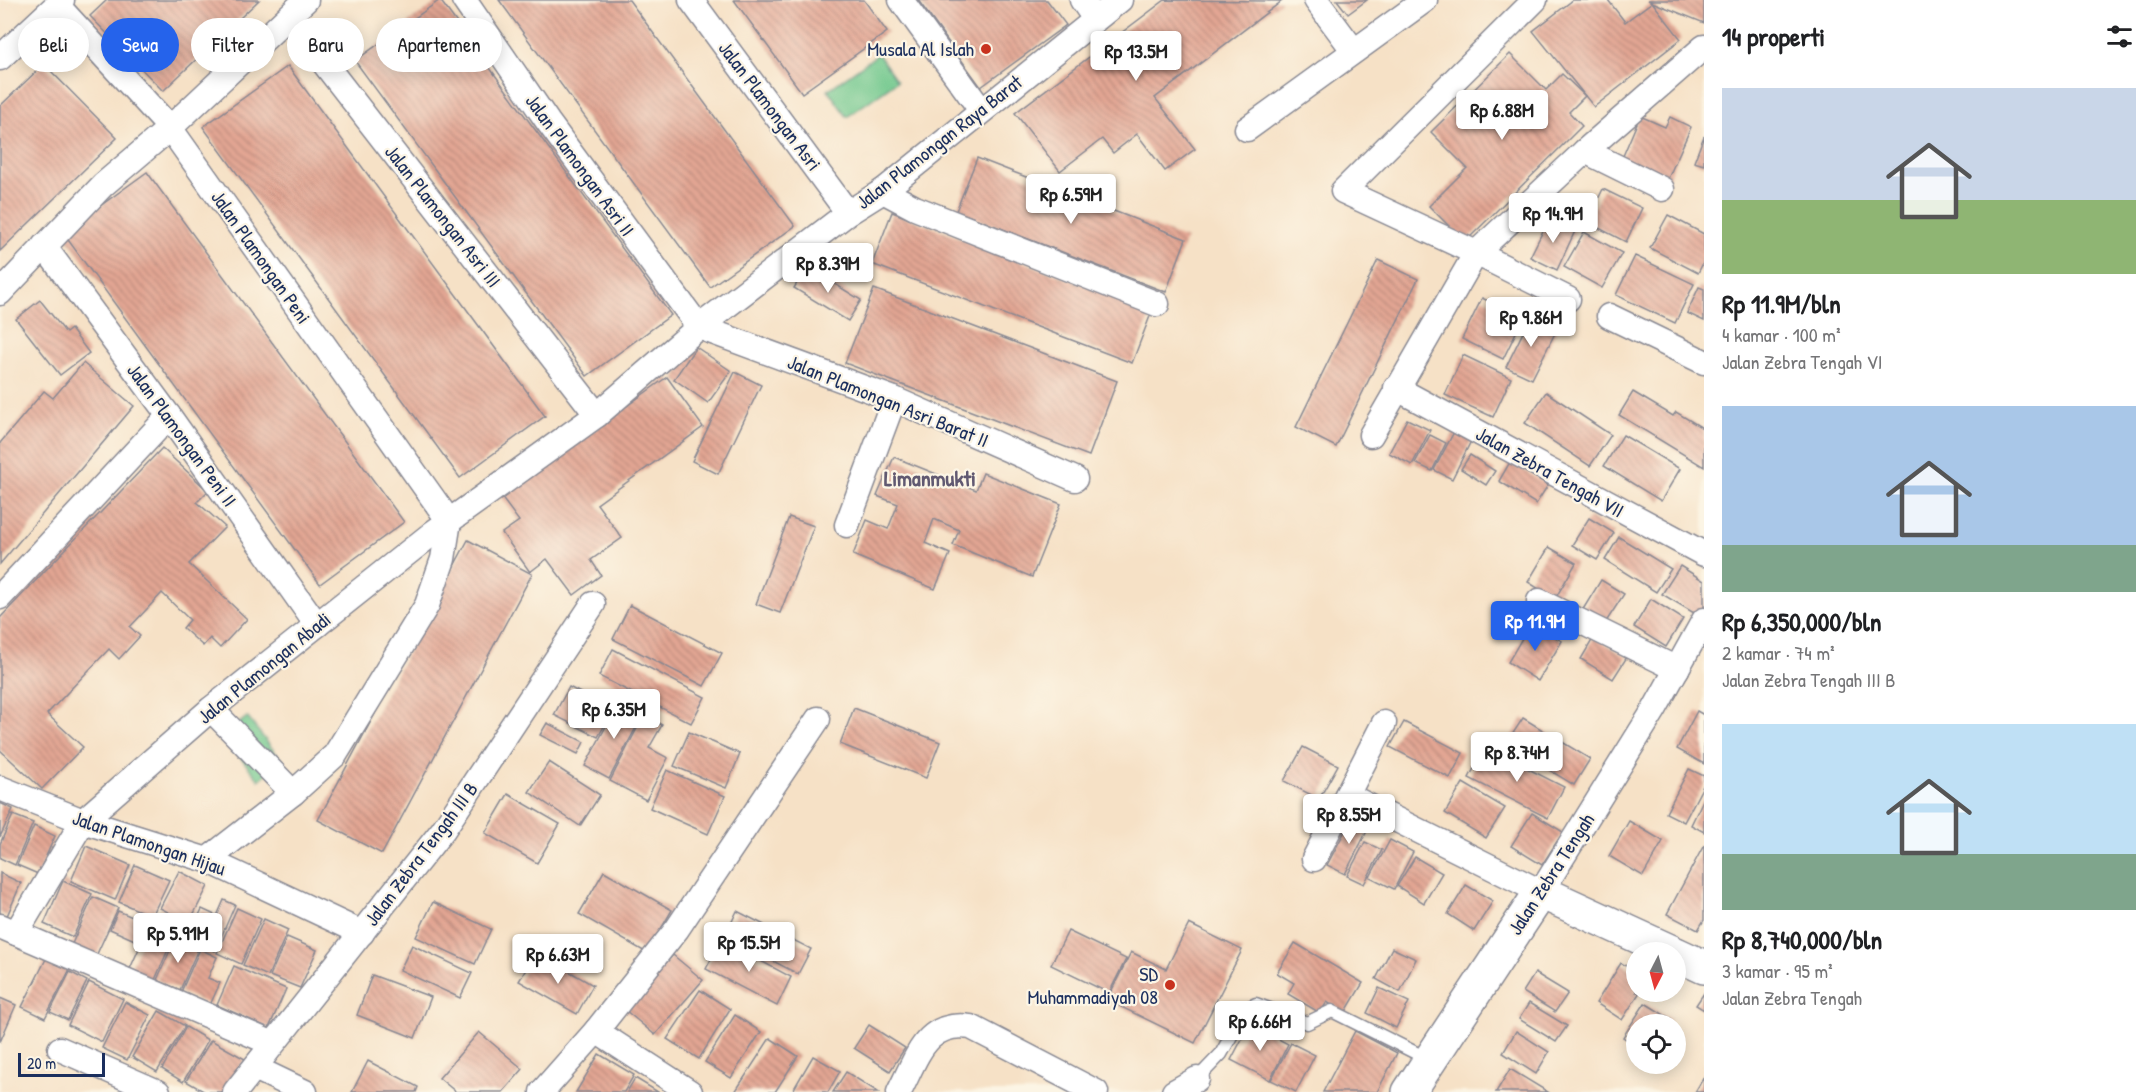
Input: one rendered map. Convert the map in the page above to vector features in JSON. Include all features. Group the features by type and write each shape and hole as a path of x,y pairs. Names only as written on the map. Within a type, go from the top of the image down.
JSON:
{"street":[{"path":"289,18 306,0"},
{"name":"Jalan Plamongan Asri II","path":"464,0 548,122 699,327"},
{"name":"Jalan Plamongan Asri","path":"692,0 848,213"},
{"path":"901,0 981,110"},
{"name":"Jalan Plamongan Raya Barat","path":"699,327 848,213 883,191 981,110 1089,9 1120,0"},
{"path":"1316,0 1354,51"},
{"path":"1247,129 1425,0"},
{"path":"1535,0 1343,190 1476,252 1568,299"},
{"path":"0,58 60,2"},
{"name":"Jalan Plamongan Peni","path":"60,2 170,128 449,521"},
{"path":"0,293 103,185 170,128 287,20"},
{"path":"1371,435 1476,252 1585,151 1704,47"},
{"name":"Jalan Plamongan Asri III","path":"331,72 597,415"},
{"path":"1585,151 1662,189"},
{"path":"883,191 915,208 1157,304"},
{"name":"Jalan Plamongan Peni II","path":"44,246 169,416 317,625"},
{"path":"1609,316 1704,362"},
{"name":"Jalan Plamongan Asri Barat II","path":"699,327 894,399 1075,479"},
{"name":"Jalan Plamongan Abadi","path":"8,929 83,821 211,709 449,521 597,415 699,327"},
{"name":"Jalan Zebra Tengah VII","path":"1396,388 1704,555"},
{"path":"847,525 894,399"},
{"path":"0,597 169,416"},
{"path":"207,861 293,794 335,755 427,605 443,559 449,521"},
{"path":"1539,601 1677,669"},
{"name":"Jalan Zebra Tengah III B","path":"235,1092 255,1068 271,1043 443,831 593,604"},
{"name":"Jalan Zebra Tengah","path":"1409,1092 1540,892 1654,710 1704,620"},
{"path":"211,709 293,794"},
{"path":"542,1092 596,1031 677,929 819,719"},
{"path":"1314,859 1384,723"},
{"name":"Jalan Plamongan Hijau","path":"0,788 83,821 207,861 362,933"},
{"path":"1347,795 1540,892 1650,942"},
{"path":"8,929 271,1043"},
{"path":"1686,959 1704,967"},
{"path":"899,1092 928,1038 942,1027 955,1024 971,1026 1096,1092"},
{"path":"596,1031 690,1092"},
{"path":"60,1050 158,1092"},
{"path":"255,1068 305,1092"},
{"path":"1174,1092 1197,1079"}],"lane":[{"path":"1197,1079 1221,1054 1246,1009 1256,1004 1307,1023 1332,1011 1430,1060"}],"green space":[{"path":"878,54 897,81 847,117 828,90"},
{"path":"247,717 282,761 259,780 223,736"}],"building":[{"path":"107,0 259,0 240,18 191,18 191,64 163,91 145,72 179,72 179,18 101,18 101,27 90,16"},
{"path":"440,0 453,18 415,18"},
{"path":"499,0 629,0 795,226 710,287"},
{"path":"734,0 864,0 887,32 802,93"},
{"path":"918,0 1047,0 1066,25 981,87"},
{"path":"1165,0 1282,1 1155,98 1195,149 1165,171 1137,134 1113,153 1102,139 1060,171 1015,113"},
{"path":"1337,0 1367,0 1348,14"},
{"path":"1573,0 1608,0 1625,22 1652,2 1681,39 1594,107 1533,31"},
{"path":"1648,0 1704,0 1704,23"},
{"path":"376,46 376,72 493,72 671,315 587,376 363,72 364,55"},
{"path":"1510,54 1546,90 1562,74 1585,96 1569,112 1582,126 1465,242 1429,206 1467,168 1431,132"},
{"path":"287,67 287,72 292,72 545,416 460,478 203,127"},
{"path":"36,72 52,72 117,138 0,251 0,106"},
{"path":"1640,116 1665,127 1670,117 1691,127 1666,183 1620,163"},
{"path":"1704,136 1704,165 1694,162"},
{"path":"977,158 1186,239 1166,292 956,211"},
{"path":"147,172 404,522 320,584 63,233"},
{"path":"1603,189 1642,208 1626,242 1587,222"},
{"path":"892,212 1152,311 1132,363 872,264"},
{"path":"1668,215 1704,234 1704,261 1698,273 1650,248"},
{"path":"1549,219 1575,231 1557,270 1530,257"},
{"path":"1584,232 1622,253 1602,288 1564,267"},
{"path":"1635,256 1694,284 1675,323 1616,295"},
{"path":"1378,260 1418,279 1336,447 1296,427"},
{"path":"807,267 861,300 848,321 794,288"},
{"path":"1699,287 1704,289 1704,321 1687,313"},
{"path":"874,289 1117,381 1089,456 845,363"},
{"path":"1482,298 1523,318 1503,359 1462,339"},
{"path":"40,300 66,333 71,329 89,353 60,375 16,319"},
{"path":"1531,316 1557,329 1532,379 1506,367"},
{"path":"696,347 731,371 708,403 674,379"},
{"path":"1463,355 1511,378 1493,417 1445,395"},
{"path":"83,363 134,406 0,564 0,443 44,391 53,398"},
{"path":"735,372 761,385 718,474 692,461"},
{"path":"667,377 703,427 597,504 622,538 591,560 601,575 574,595 547,559 530,572 502,533 519,521 501,497"},
{"path":"1546,392 1611,435 1590,466 1525,423"},
{"path":"1633,392 1673,416 1676,412 1704,429 1704,467 1619,415"},
{"path":"1407,419 1430,430 1412,465 1389,453"},
{"path":"1455,430 1472,439 1452,479 1434,470"},
{"path":"1430,435 1446,443 1432,471 1415,463"},
{"path":"1623,435 1680,469 1661,501 1604,466"},
{"path":"162,448 208,491 197,502 225,527 189,564 247,619 220,648 210,638 203,646 183,628 190,620 162,593 130,627 140,636 119,659 109,649 47,714 83,747 42,789 0,750 0,618"},
{"path":"1470,455 1495,471 1486,485 1461,469"},
{"path":"894,457 976,490 983,473 1061,504 1032,577 953,545 959,530 934,519 925,543 950,554 935,589 853,555 867,520 888,529 898,504 877,496"},
{"path":"1510,462 1548,485 1536,504 1499,481"},
{"path":"789,517 814,526 780,613 756,604"},
{"path":"1589,518 1614,533 1597,560 1572,545"},
{"path":"1619,537 1671,569 1656,592 1605,560"},
{"path":"468,540 532,574 382,854 318,820"},
{"path":"1549,547 1576,563 1555,599 1528,582"},
{"path":"1680,566 1704,581 1704,609 1699,616 1662,594"},
{"path":"1601,580 1624,594 1604,625 1582,611"},
{"path":"1651,599 1683,619 1666,647 1634,627"},
{"path":"630,605 722,653 704,686 613,639"},
{"path":"1531,623 1562,641 1538,681 1508,662"},
{"path":"1594,637 1627,657 1613,679 1581,659"},
{"path":"613,649 705,697 691,723 599,676"},
{"path":"569,687 613,710 598,737 554,715"},
{"path":"619,702 643,714 609,779 585,766"},
{"path":"854,708 940,742 926,778 840,744"},
{"path":"1697,711 1704,715 1704,764 1677,749"},
{"path":"644,715 662,725 649,748 668,758 646,800 610,781"},
{"path":"1523,718 1590,759 1574,785 1506,744"},
{"path":"1404,722 1463,753 1450,778 1390,747"},
{"path":"547,723 584,742 578,754 540,735"},
{"path":"689,732 740,754 726,788 674,766"},
{"path":"1303,747 1338,765 1319,799 1284,781"},
{"path":"1485,747 1564,787 1548,818 1469,778"},
{"path":"549,762 600,795 580,826 529,792"},
{"path":"1689,769 1704,776 1704,784 1684,822 1666,813"},
{"path":"667,770 725,796 708,834 650,808"},
{"path":"1463,783 1505,808 1486,838 1445,813"},
{"path":"508,794 560,824 537,863 485,833"},
{"path":"1704,798 1704,832 1691,825"},
{"path":"0,803 13,809 0,837"},
{"path":"1532,813 1563,832 1542,865 1511,846"},
{"path":"13,815 33,823 15,865 0,858 0,844"},
{"path":"1353,816 1370,825 1345,874 1327,865"},
{"path":"1629,821 1663,841 1643,876 1609,856"},
{"path":"34,826 55,836 38,874 17,865"},
{"path":"1390,840 1413,852 1394,889 1370,877"},
{"path":"1365,842 1382,850 1364,884 1347,876"},
{"path":"1704,845 1704,920 1698,930 1667,914"},
{"path":"86,846 130,865 115,900 71,881"},
{"path":"1415,857 1442,873 1424,903 1397,886"},
{"path":"135,865 169,880 152,916 119,902"},
{"path":"179,871 208,886 189,923 160,908"},
{"path":"604,871 672,910 647,953 579,914"},
{"path":"0,873 21,883 7,916 0,913"},
{"path":"63,881 92,894 73,937 44,924"},
{"path":"1466,885 1493,901 1474,931 1448,914"},
{"path":"93,897 118,908 96,956 71,946"},
{"path":"224,900 235,905 215,951 188,939 202,909 217,916"},
{"path":"433,902 491,929 475,964 416,937"},
{"path":"237,908 261,919 241,964 217,953"},
{"path":"118,911 147,923 139,942 110,929"},
{"path":"737,911 811,949 798,974 725,936"},
{"path":"264,919 288,930 268,976 243,965"},
{"name":"SD Muhammadiyah 08","path":"1189,924 1242,950 1195,1043 1107,1000 1131,952 1166,969"},
{"path":"149,926 174,936 154,982 129,971"},
{"path":"1068,931 1126,959 1109,993 1051,965"},
{"path":"287,937 317,950 300,988 270,976"},
{"path":"175,939 198,949 180,990 157,980"},
{"path":"721,940 791,977 777,1006 706,969"},
{"path":"1295,943 1363,983 1345,1013 1327,1002 1320,1013 1288,994 1294,983 1277,973"},
{"path":"412,945 472,973 460,998 400,970"},
{"path":"1392,948 1416,959 1400,992 1376,979"},
{"path":"200,949 217,957 208,978 220,983 210,1005 181,992"},
{"path":"673,955 703,980 655,1035 625,1010"},
{"path":"47,957 70,969 45,1018 22,1007"},
{"path":"531,961 548,970 553,962 593,985 577,1014 519,981"},
{"path":"1621,963 1626,966 1626,1002 1634,1002 1622,1020 1596,1003"},
{"path":"234,966 286,989 269,1028 217,1005"},
{"path":"70,972 87,981 68,1020 50,1012"},
{"path":"1535,973 1568,993 1555,1012 1523,992"},
{"path":"372,975 431,997 415,1038 357,1015"},
{"path":"89,982 123,999 102,1042 68,1025"},
{"path":"1379,988 1409,1002 1396,1028 1367,1013"},
{"path":"700,990 730,1009 699,1059 667,1039"},
{"path":"1704,993 1704,1010 1696,1005"},
{"path":"0,998 16,1005 0,1042"},
{"path":"125,1002 150,1015 127,1060 102,1048"},
{"path":"1529,1003 1567,1026 1556,1042 1519,1019"},
{"path":"1645,1003 1663,1014 1638,1014"},
{"path":"159,1011 185,1026 157,1072 132,1057"},
{"path":"735,1015 761,1032 731,1078 705,1062"},
{"path":"1250,1024 1288,1044 1270,1080 1231,1060"},
{"path":"869,1025 905,1048 890,1071 854,1048"},
{"path":"186,1027 208,1040 183,1082 162,1069"},
{"path":"1355,1031 1397,1053 1377,1092 1323,1092"},
{"path":"1516,1031 1549,1052 1536,1074 1503,1053"},
{"path":"479,1032 523,1069 503,1092 456,1092 439,1078"},
{"path":"770,1038 798,1056 775,1092 735,1092"},
{"path":"211,1040 245,1059 225,1092 205,1092 186,1081"},
{"path":"1291,1043 1315,1055 1296,1092 1271,1080"},
{"path":"599,1054 634,1075 624,1092 576,1092"},
{"path":"813,1056 840,1071 828,1092 792,1092"},
{"path":"368,1061 418,1087 416,1092 352,1092"},
{"path":"1510,1069 1548,1092 1496,1092"},
{"path":"846,1072 878,1092 833,1092"},
{"path":"1704,1077 1704,1092 1695,1092"},
{"path":"635,1078 658,1092 627,1092"}],"place":[{"name":"Musala Al Islah","path":"986,49"},
{"name":"SD Muhammadiyah 08","path":"1170,985"}],"district":[{"name":"Limanmukti","path":"930,478"}]}
